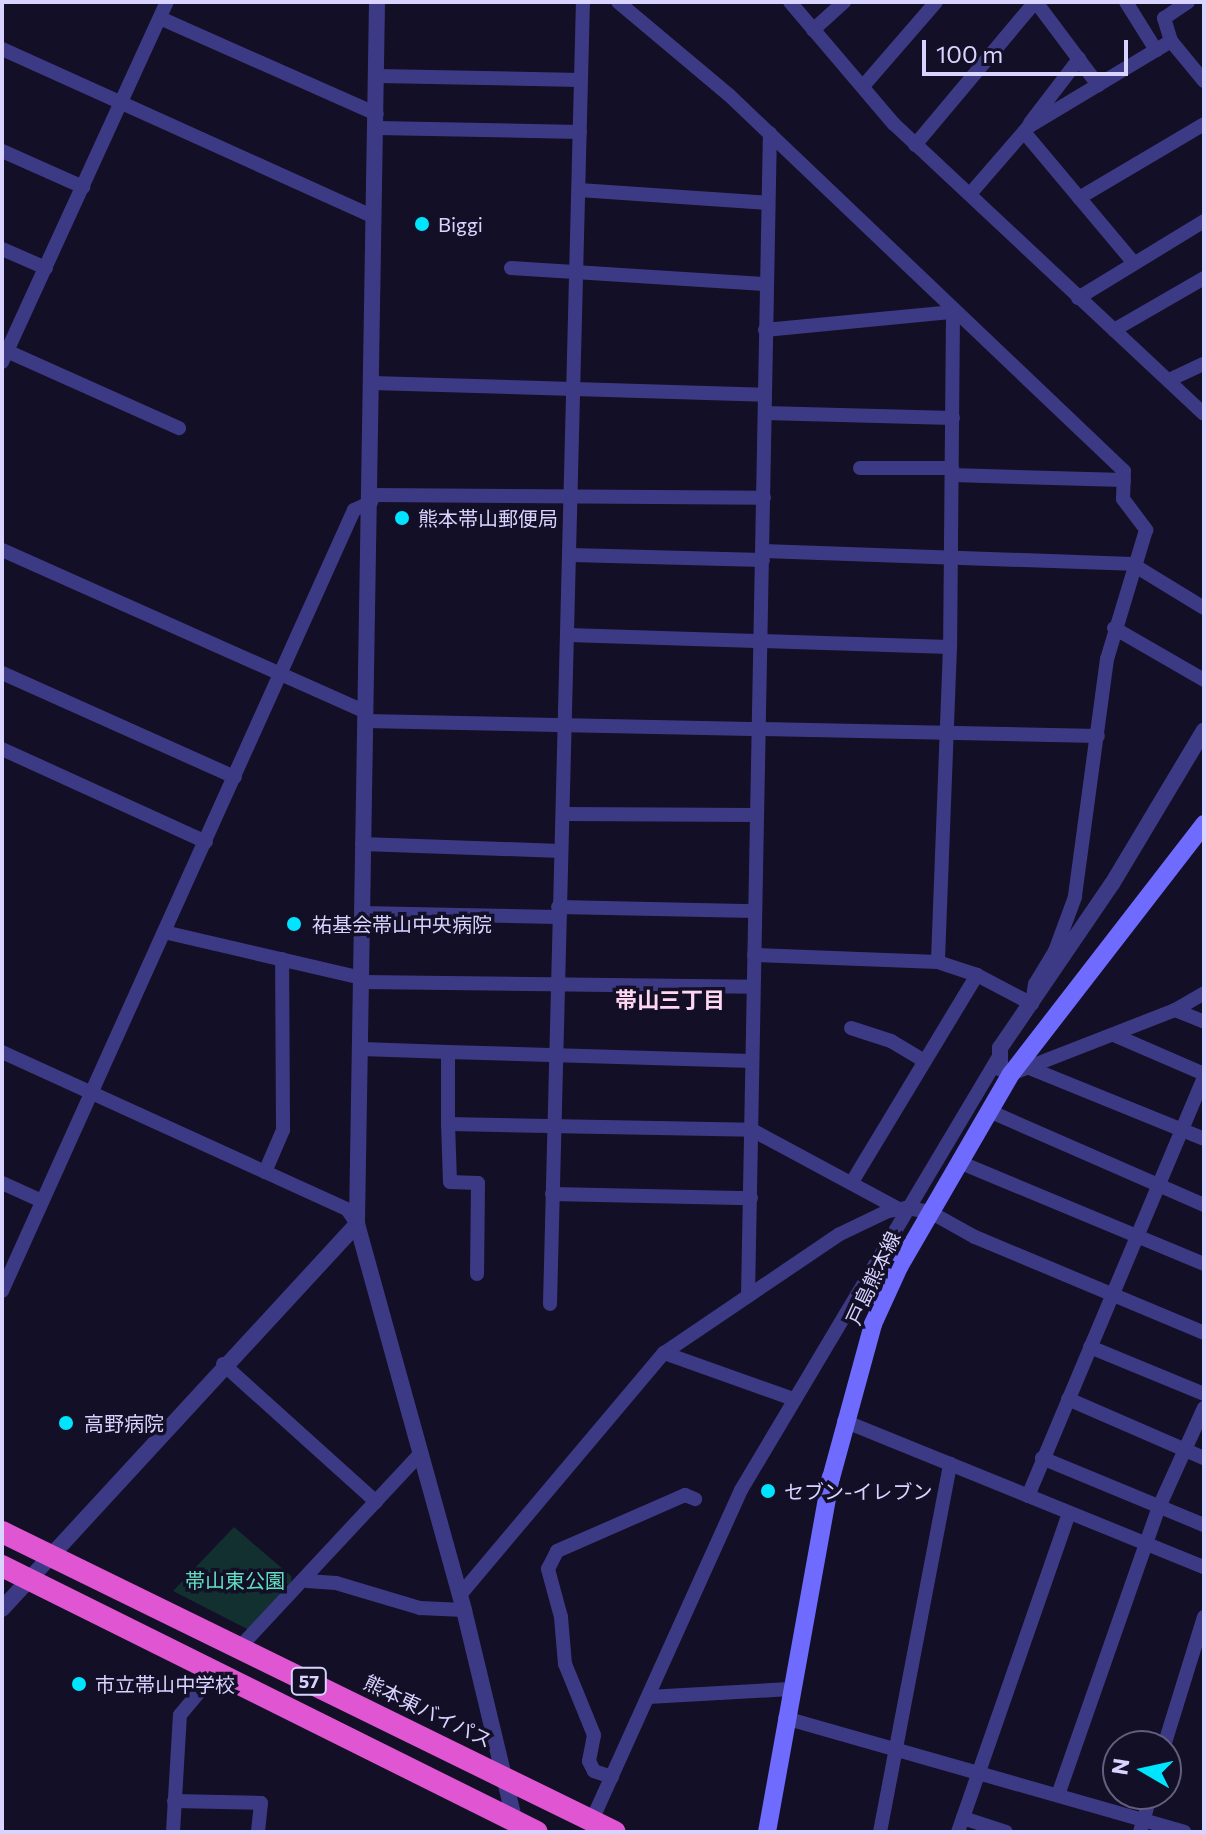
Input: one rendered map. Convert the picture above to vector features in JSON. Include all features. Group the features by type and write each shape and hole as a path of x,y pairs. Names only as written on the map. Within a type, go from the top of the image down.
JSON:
{"highway":[{"name":"熊本東バイパス","path":"2,1532 504,1775 615,1832"},
{"name":"57","path":"2,1566 516,1826 537,1832"}],"main road":[{"name":"戸島熊本線","path":"767,1832 790,1689 844,1421 873,1324 930,1212 1011,1074 1204,824"}],"street":[{"path":"167,2 4,354 179,428"},
{"path":"550,1304 555,985 568,726 583,2"},
{"path":"618,2 770,133 953,312 1124,471 1123,499 1146,530 1132,564 1114,628 1075,897 1055,951 1035,984 1032,1004"},
{"path":"790,2 865,84 915,145 1204,414"},
{"path":"813,30 844,2"},
{"path":"865,84 936,2"},
{"path":"915,145 1036,2 1098,85"},
{"path":"1126,2 1156,50"},
{"path":"1188,2 1164,18 1171,41 1204,81"},
{"path":"375,4 378,76 357,1224 462,1602 516,1826"},
{"path":"160,18 377,121 580,132"},
{"path":"1026,130 1171,41"},
{"path":"2,49 374,217"},
{"path":"970,194 1026,130 1079,59"},
{"path":"378,76 581,80"},
{"path":"1079,198 1204,124"},
{"path":"1026,130 1134,263"},
{"path":"748,1296 770,133"},
{"path":"2,151 83,187"},
{"path":"579,190 768,203"},
{"path":"1078,298 1204,221"},
{"path":"2,249 46,268"},
{"path":"511,268 766,284"},
{"path":"1114,330 1204,278"},
{"path":"765,330 953,312"},
{"path":"938,962 950,647 953,312"},
{"path":"1169,380 1204,364"},
{"path":"372,383 574,386 765,395"},
{"path":"765,413 953,418"},
{"path":"860,468 1124,480"},
{"path":"2,1291 354,510 371,498 764,498"},
{"path":"2,550 366,716 759,733 1098,736"},
{"path":"571,555 950,557 1132,564 1204,608"},
{"path":"1114,628 1204,680"},
{"path":"568,635 950,647"},
{"path":"2,673 235,777"},
{"path":"592,1820 741,1490 903,1208 998,1058 1000,1048 1112,884 1204,730"},
{"path":"2,749 206,842"},
{"path":"564,814 757,815"},
{"path":"362,844 560,851"},
{"path":"362,913 755,911"},
{"path":"164,932 362,980 753,987"},
{"path":"754,955 938,962 977,975 1032,1004"},
{"path":"265,1172 283,1130 282,959"},
{"path":"852,1182 977,975"},
{"path":"998,1058 1000,1068 1011,1074 1032,1069 1175,1010 1204,993"},
{"path":"1175,1010 1204,1022"},
{"path":"851,1028 891,1041 924,1061"},
{"path":"1028,1496 1184,1130 1204,1076 1114,1035"},
{"path":"361,1049 752,1061"},
{"path":"2,1052 347,1209 357,1224"},
{"path":"448,1052 450,1182 478,1183 477,1274"},
{"path":"1032,1069 1204,1139"},
{"path":"989,1111 1204,1205"},
{"path":"448,1124 752,1130 903,1208 930,1212 1204,1333"},
{"path":"959,1162 1204,1264"},
{"path":"2,1183 42,1201"},
{"path":"552,1194 751,1198"},
{"path":"307,1581 336,1583 410,1606 462,1602 664,1353 840,1234 903,1208"},
{"path":"2,1609 32,1580 51,1554 223,1364 357,1224"},
{"path":"1090,1347 1204,1394"},
{"path":"664,1353 793,1399"},
{"path":"223,1364 376,1502"},
{"path":"1068,1399 1204,1458"},
{"path":"1058,1795 1159,1507 1204,1408"},
{"path":"844,1421 1145,1546 1204,1567"},
{"path":"240,1647 307,1581 421,1453"},
{"path":"1042,1458 1204,1525"},
{"path":"880,1832 893,1750 950,1464"},
{"path":"612,1777 594,1771 589,1761 594,1735 565,1664 561,1617 548,1569 557,1551 685,1495 695,1499"},
{"path":"1006,1832 961,1825 1069,1513"},
{"path":"1169,1730 1204,1617"},
{"path":"173,1832 180,1715 216,1672"},
{"path":"648,1697 790,1689"},
{"path":"785,1718 1058,1795 1142,1826 1184,1832"},
{"path":"174,1801 261,1803 258,1832"}],"green space":[{"name":"帯山東公園","path":"234,1527 291,1576 292,1585 249,1630 173,1591"}],"place":[{"name":"Biggi","path":"422,224"},
{"name":"熊本帯山郵便局","path":"402,518"},
{"name":"祐基会帯山中央病院","path":"294,924"},
{"name":"高野病院","path":"66,1423"},
{"name":"セブン-イレブン","path":"768,1491"},
{"name":"市立帯山中学校","path":"79,1684"}],"district":[{"name":"帯山三丁目","path":"670,1000"}]}
